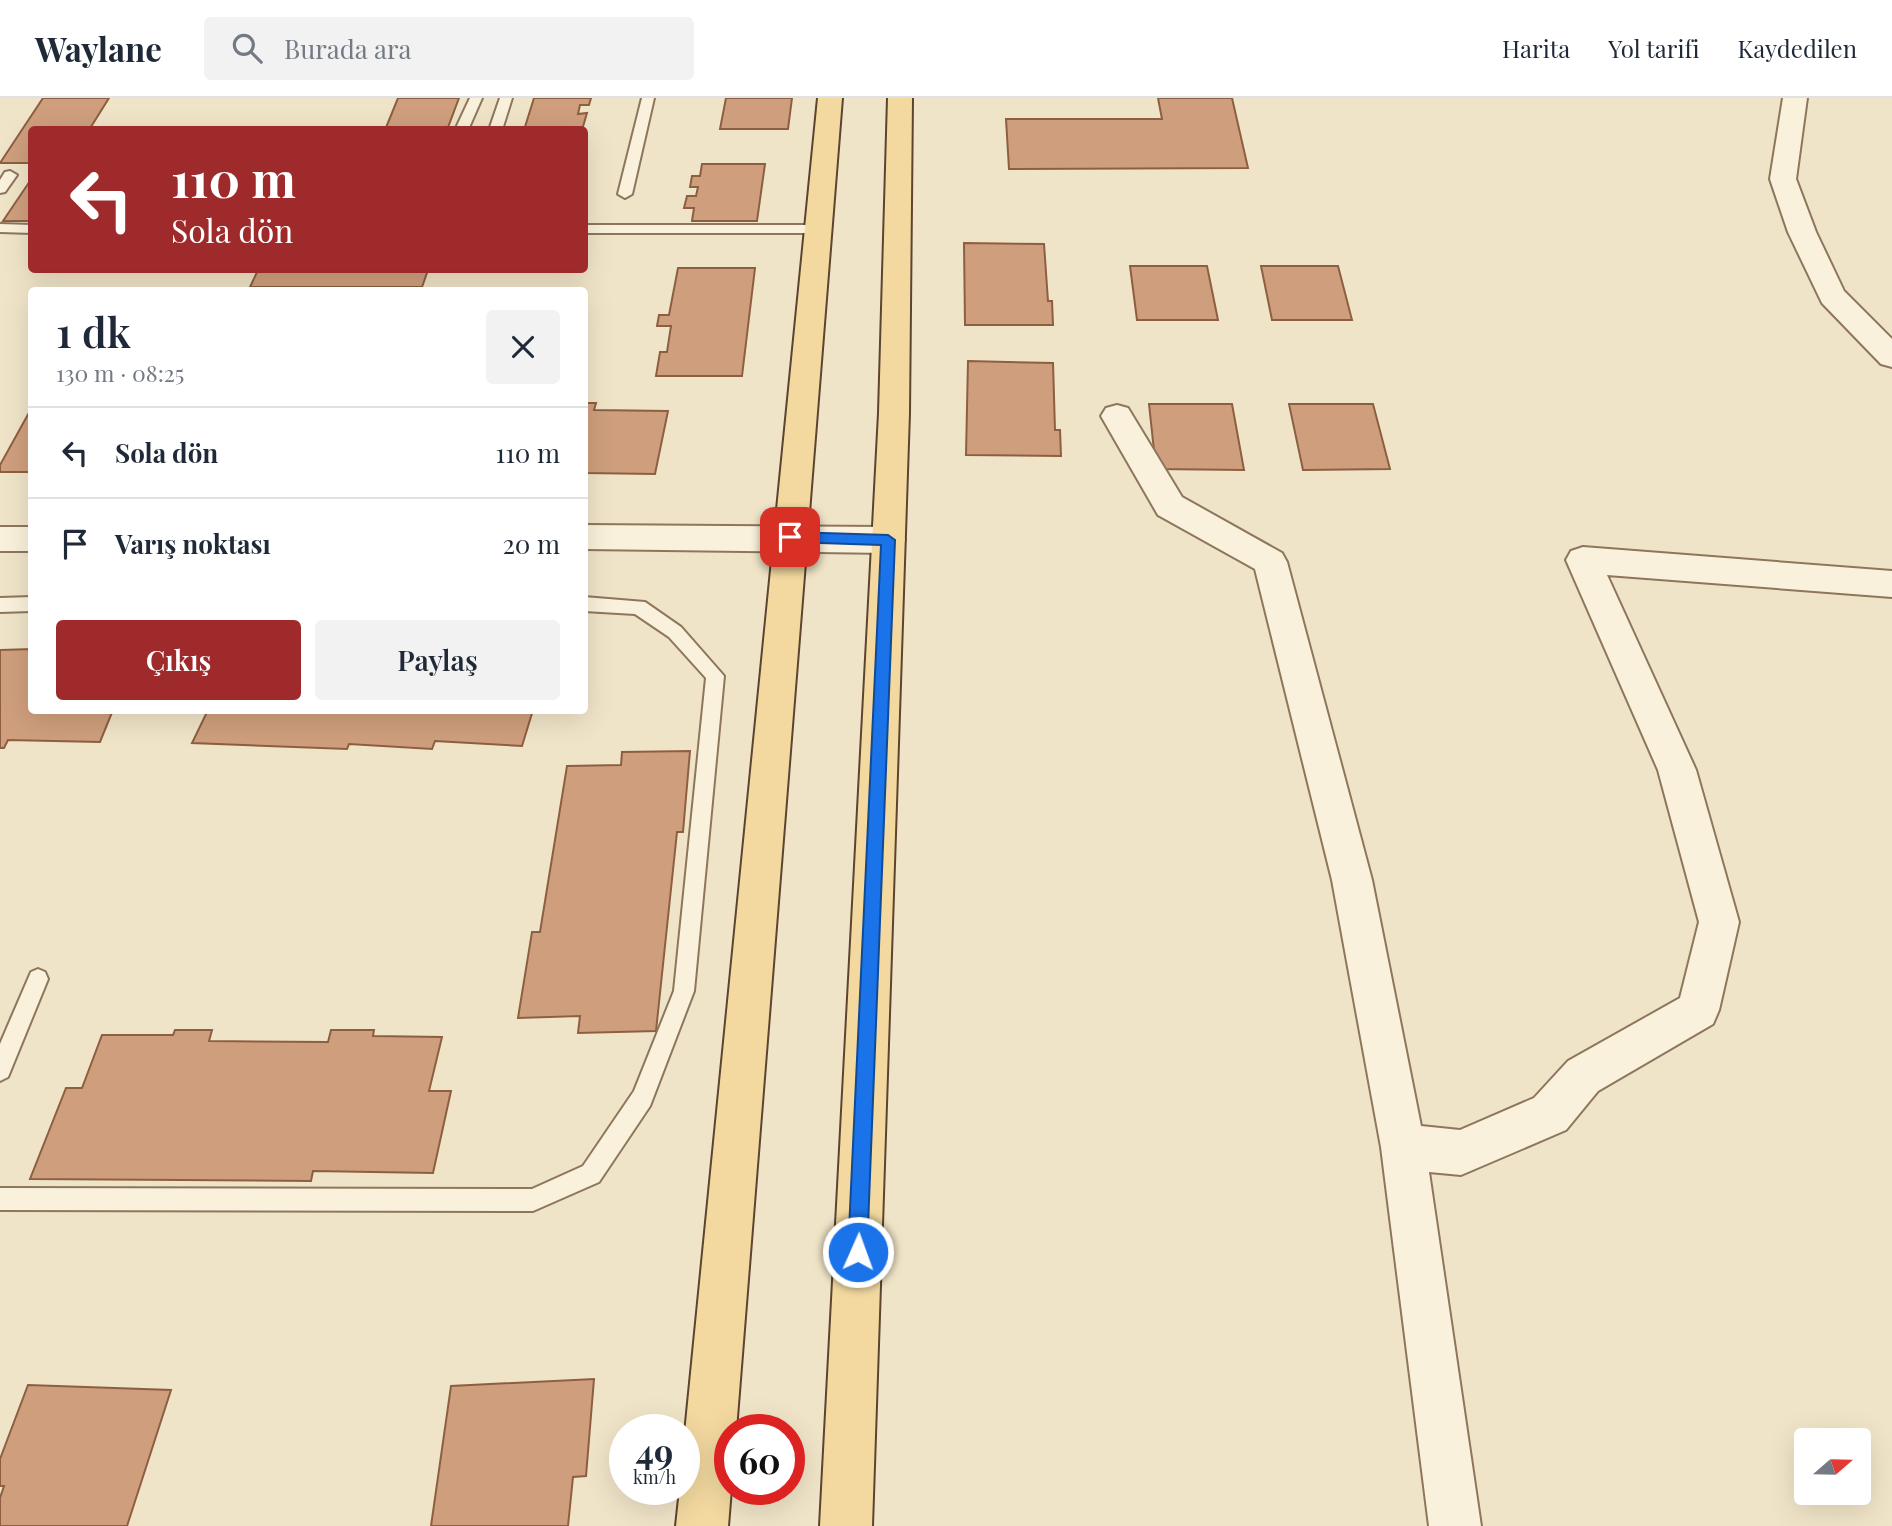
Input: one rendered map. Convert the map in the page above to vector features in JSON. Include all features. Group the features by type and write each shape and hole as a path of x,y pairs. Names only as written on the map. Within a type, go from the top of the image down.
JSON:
{"main road":[{"path":"702,1526 830,98"},
{"path":"846,1526 894,413 900,98"}],"street":[{"path":"1796,98 1788,133 1783,179 1801,232 1832,296 1892,357"},
{"path":"1117,416 1171,506 1270,562 1352,880 1402,1147 1455,1526"},
{"path":"588,537 888,540"},
{"path":"0,539 28,539"},
{"path":"1402,1147 1461,1153 1550,1114 1583,1076 1699,1010 1719,922 1676,770 1583,561 1892,584"}],"lane":[{"path":"463,126 475,98"},
{"path":"496,126 506,98"},
{"path":"625,194 648,98"},
{"path":"0,189 10,175"},
{"path":"0,228 28,229"},
{"path":"588,229 818,229"},
{"path":"0,605 28,604"},
{"path":"0,1199 533,1200 591,1174 642,1098 684,991 715,677 675,632 639,607 588,604"},
{"path":"0,1070 38,979"}],"building":[{"path":"43,98 109,98 92,126 28,126 28,163 0,163"},
{"path":"398,98 459,98 448,126 387,126"},
{"path":"534,98 591,98 589,105 580,105 578,114 587,113 583,126 525,126"},
{"path":"726,98 792,98 788,129 720,129"},
{"path":"1158,98 1232,98 1248,168 1009,169 1006,119 1162,119"},
{"path":"702,164 765,164 757,221 692,221 694,208 684,208 687,196 696,196 698,187 690,187 692,176 700,176"},
{"path":"28,184 28,221 3,221"},
{"path":"964,243 1044,244 1048,301 1052,301 1053,325 965,325"},
{"path":"1130,266 1207,266 1218,320 1137,320"},
{"path":"1261,266 1338,266 1352,320 1272,320"},
{"path":"678,268 755,268 742,376 656,376 660,352 667,352 671,326 657,326 659,315 669,315"},
{"path":"257,273 427,273 422,287 250,287"},
{"path":"968,361 1053,363 1055,430 1060,430 1061,456 966,455"},
{"path":"588,403 596,403 594,410 668,411 655,474 588,473"},
{"path":"1149,404 1232,404 1244,470 1156,469"},
{"path":"1289,404 1373,404 1390,469 1303,470"},
{"path":"28,414 28,472 0,472 0,465"},
{"path":"28,649 28,714 111,714 100,742 8,740 4,748 0,748 0,650"},
{"path":"206,714 532,714 522,746 435,741 432,749 349,744 347,749 192,743"},
{"path":"690,751 683,832 677,832 656,1031 578,1033 580,1016 518,1018 532,932 540,932 567,766 621,765 622,752"},
{"path":"175,1030 212,1030 209,1041 328,1042 331,1030 374,1030 373,1036 442,1037 429,1091 451,1091 433,1173 313,1171 311,1181 30,1179 66,1088 82,1088 102,1035 173,1035"},
{"path":"594,1379 586,1476 573,1477 568,1526 431,1526 451,1386"},
{"path":"28,1385 171,1390 127,1526 0,1526 0,1498 4,1486 0,1486 0,1459"}],"route":[{"path":"790,537 888,540 858,1252"}]}
